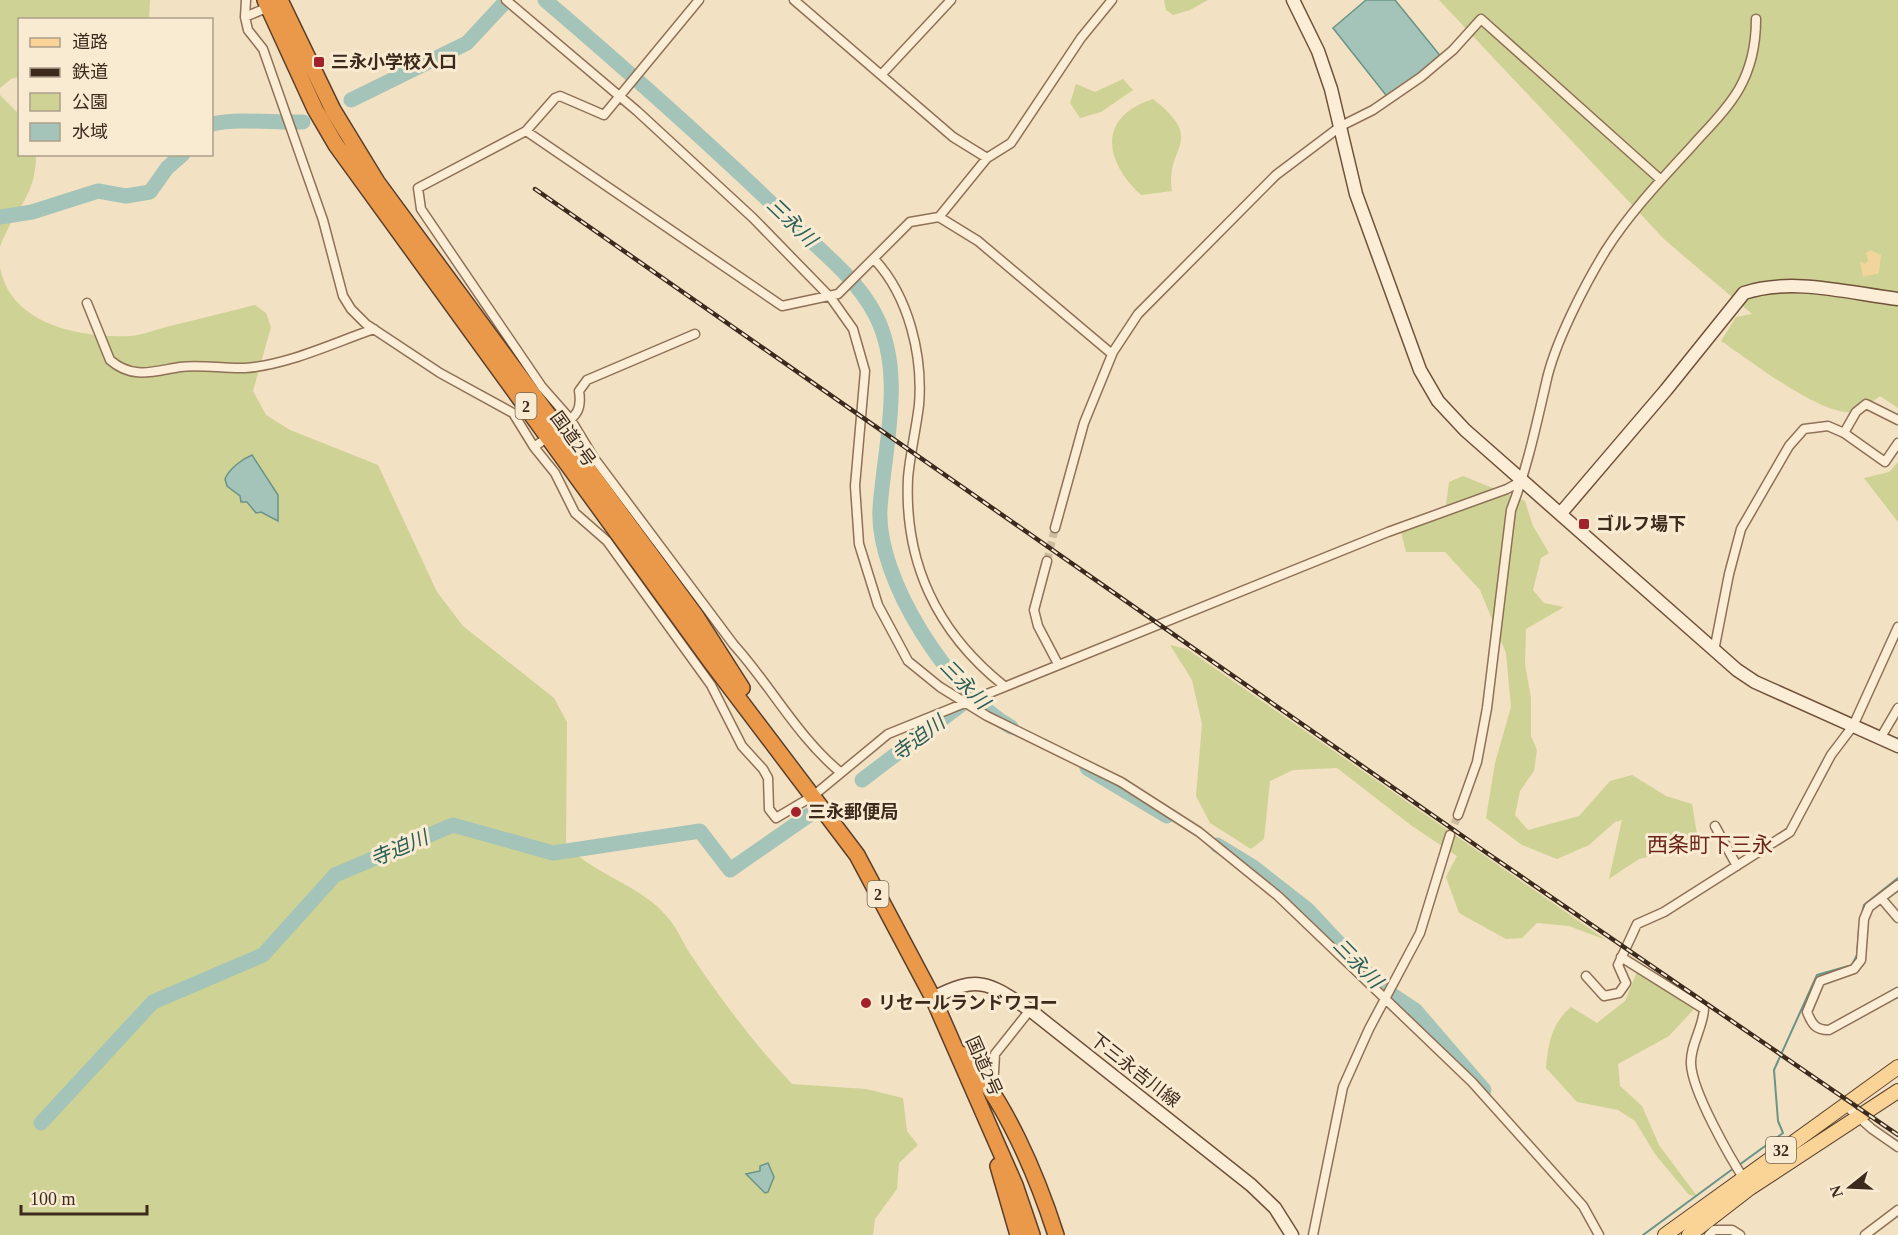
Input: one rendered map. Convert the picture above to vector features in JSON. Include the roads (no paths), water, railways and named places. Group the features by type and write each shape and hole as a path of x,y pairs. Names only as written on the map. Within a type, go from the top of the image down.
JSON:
{"highway":[{"name":"国道2号","path":"275,2 333,110 377,183 696,616 813,796 856,855 933,998 1015,1185 1032,1235"},
{"path":"955,1047 977,1069 995,1100 1040,1186 1056,1235"},
{"path":"988,1123 1018,1235"}],"main road":[{"name":"32","path":"1665,1235 1742,1175 1898,1067"},
{"name":"32","path":"1689,1235 1742,1175 1859,1118 1898,1091"}],"street":[{"path":"246,0 245,17 248,30 263,49 323,220 343,296 351,309 374,329 440,373 508,410 537,444 575,513 607,541 711,685 742,746 768,778 772,815 776,819 813,796 888,734 965,700 1388,532 1507,489 1523,480"},
{"path":"506,0 621,95 834,296 853,329 864,364 855,486 855,515 859,544 878,605 908,661 940,687 965,700 987,716 1121,783 1199,832 1278,896 1472,1083 1583,1206 1599,1235"},
{"path":"699,0 653,58 603,115 560,96 526,131 418,188 421,209 567,423 734,645 759,672 808,743 840,772"},
{"path":"794,0 953,137 987,158"},
{"path":"882,74 951,0"},
{"path":"526,131 782,306 834,296 872,262 910,222 939,217 987,158 1011,143 1081,38 1112,0"},
{"path":"1293,0 1318,51 1341,126 1356,194 1420,370 1438,401 1458,423 1714,651 1755,682 1898,746"},
{"path":"245,17 275,2"},
{"path":"1458,815 1477,762 1487,708 1511,510 1523,480 1546,382 1568,324 1605,252 1632,211 1725,109 1740,87 1750,63 1756,35 1756,19"},
{"path":"1055,528 1084,423 1112,354 1138,314 1276,175 1341,126 1373,110 1421,77 1453,50 1481,20 1661,180"},
{"path":"939,217 978,241 1112,354"},
{"path":"872,262 897,290 912,334 919,365 919,404 908,477 909,525 915,556 925,586 957,639 988,673 1003,685"},
{"path":"1561,513 1666,390 1744,293 1762,287 1791,286 1898,299"},
{"path":"87,303 110,360 118,367 143,374 181,367 244,368 267,365 374,329"},
{"path":"567,423 578,414 581,404 579,391 587,380 695,334"},
{"path":"1844,433 1856,412 1866,404 1898,420"},
{"path":"1714,651 1734,549 1757,498 1789,446 1804,429 1827,426 1844,433 1885,462 1898,443"},
{"path":"1047,561 1035,603 1035,618 1058,664"},
{"path":"1586,976 1604,996 1614,996 1626,982 1618,965 1637,924 1664,912 1790,832 1831,755 1853,726 1898,627"},
{"path":"1881,737 1898,708"},
{"path":"1715,826 1737,866"},
{"path":"1313,1235 1343,1087 1420,933 1450,835"},
{"path":"1898,885 1869,907 1864,919 1861,960 1854,969 1820,981 1807,1012 1812,1024 1820,1030 1829,1030 1898,992"},
{"path":"1881,898 1898,918"},
{"path":"1622,957 1704,1009 1692,1054 1692,1068 1708,1111 1742,1175"},
{"name":"下三永吉川線","path":"933,998 963,984 980,983 997,989 1030,1010 1251,1185 1275,1208 1292,1235"},
{"path":"995,1100 992,1081 995,1054 1030,1010"},
{"path":"1844,1104 1898,1147"},
{"path":"1865,1235 1898,1210"},
{"path":"1709,1235 1714,1230 1732,1230 1740,1235"}],"water":[{"path":"1366,0 1395,0 1442,58 1389,99 1333,28"},
{"path":"252,455 278,495 278,521 261,512 256,513 247,502 241,502 240,496 227,486 225,479 230,472"},
{"path":"768,1163 774,1177 768,1192 765,1193 746,1174 760,1171 760,1166"}],"waterway":[{"path":"351,100 467,43 507,0"},
{"name":"三永川","path":"545,0 638,80 728,163 847,275 867,300 884,337 889,361 891,410 880,509 882,537 890,568 921,632 942,662 988,711 1011,727"},
{"path":"213,124 245,121 303,122"},
{"path":"0,217 32,212 98,191 126,196 150,192 167,168 181,156"},
{"name":"寺迫川","path":"862,780 966,701"},
{"name":"三永川","path":"1087,768 1167,816"},
{"name":"寺迫川","path":"41,1123 153,1002 263,955 335,875 453,825 553,853 700,831 730,870 812,813"},
{"name":"三永川","path":"1217,845 1253,867 1308,910 1380,987 1415,1010 1484,1090"},
{"path":"1860,921 1864,905 1898,878"},
{"path":"1739,1165 1783,1133 1778,1121 1774,1070 1817,975 1852,965 1857,955 1859,929"},
{"path":"1643,1235 1734,1168"}],"tunnel":[{"path":"1047,561 1055,528"},
{"path":"1450,835 1458,815"}],"railway":[{"path":"535,189 1484,851 1898,1135"}],"place":[{"name":"三永小学校入口","path":"319,62"},
{"name":"ゴルフ場下","path":"1584,524"},
{"name":"三永郵便局","path":"796,812"},
{"name":"リセールランドワコー","path":"866,1003"}],"district":[{"name":"西条町下三永","path":"1710,845"}]}
